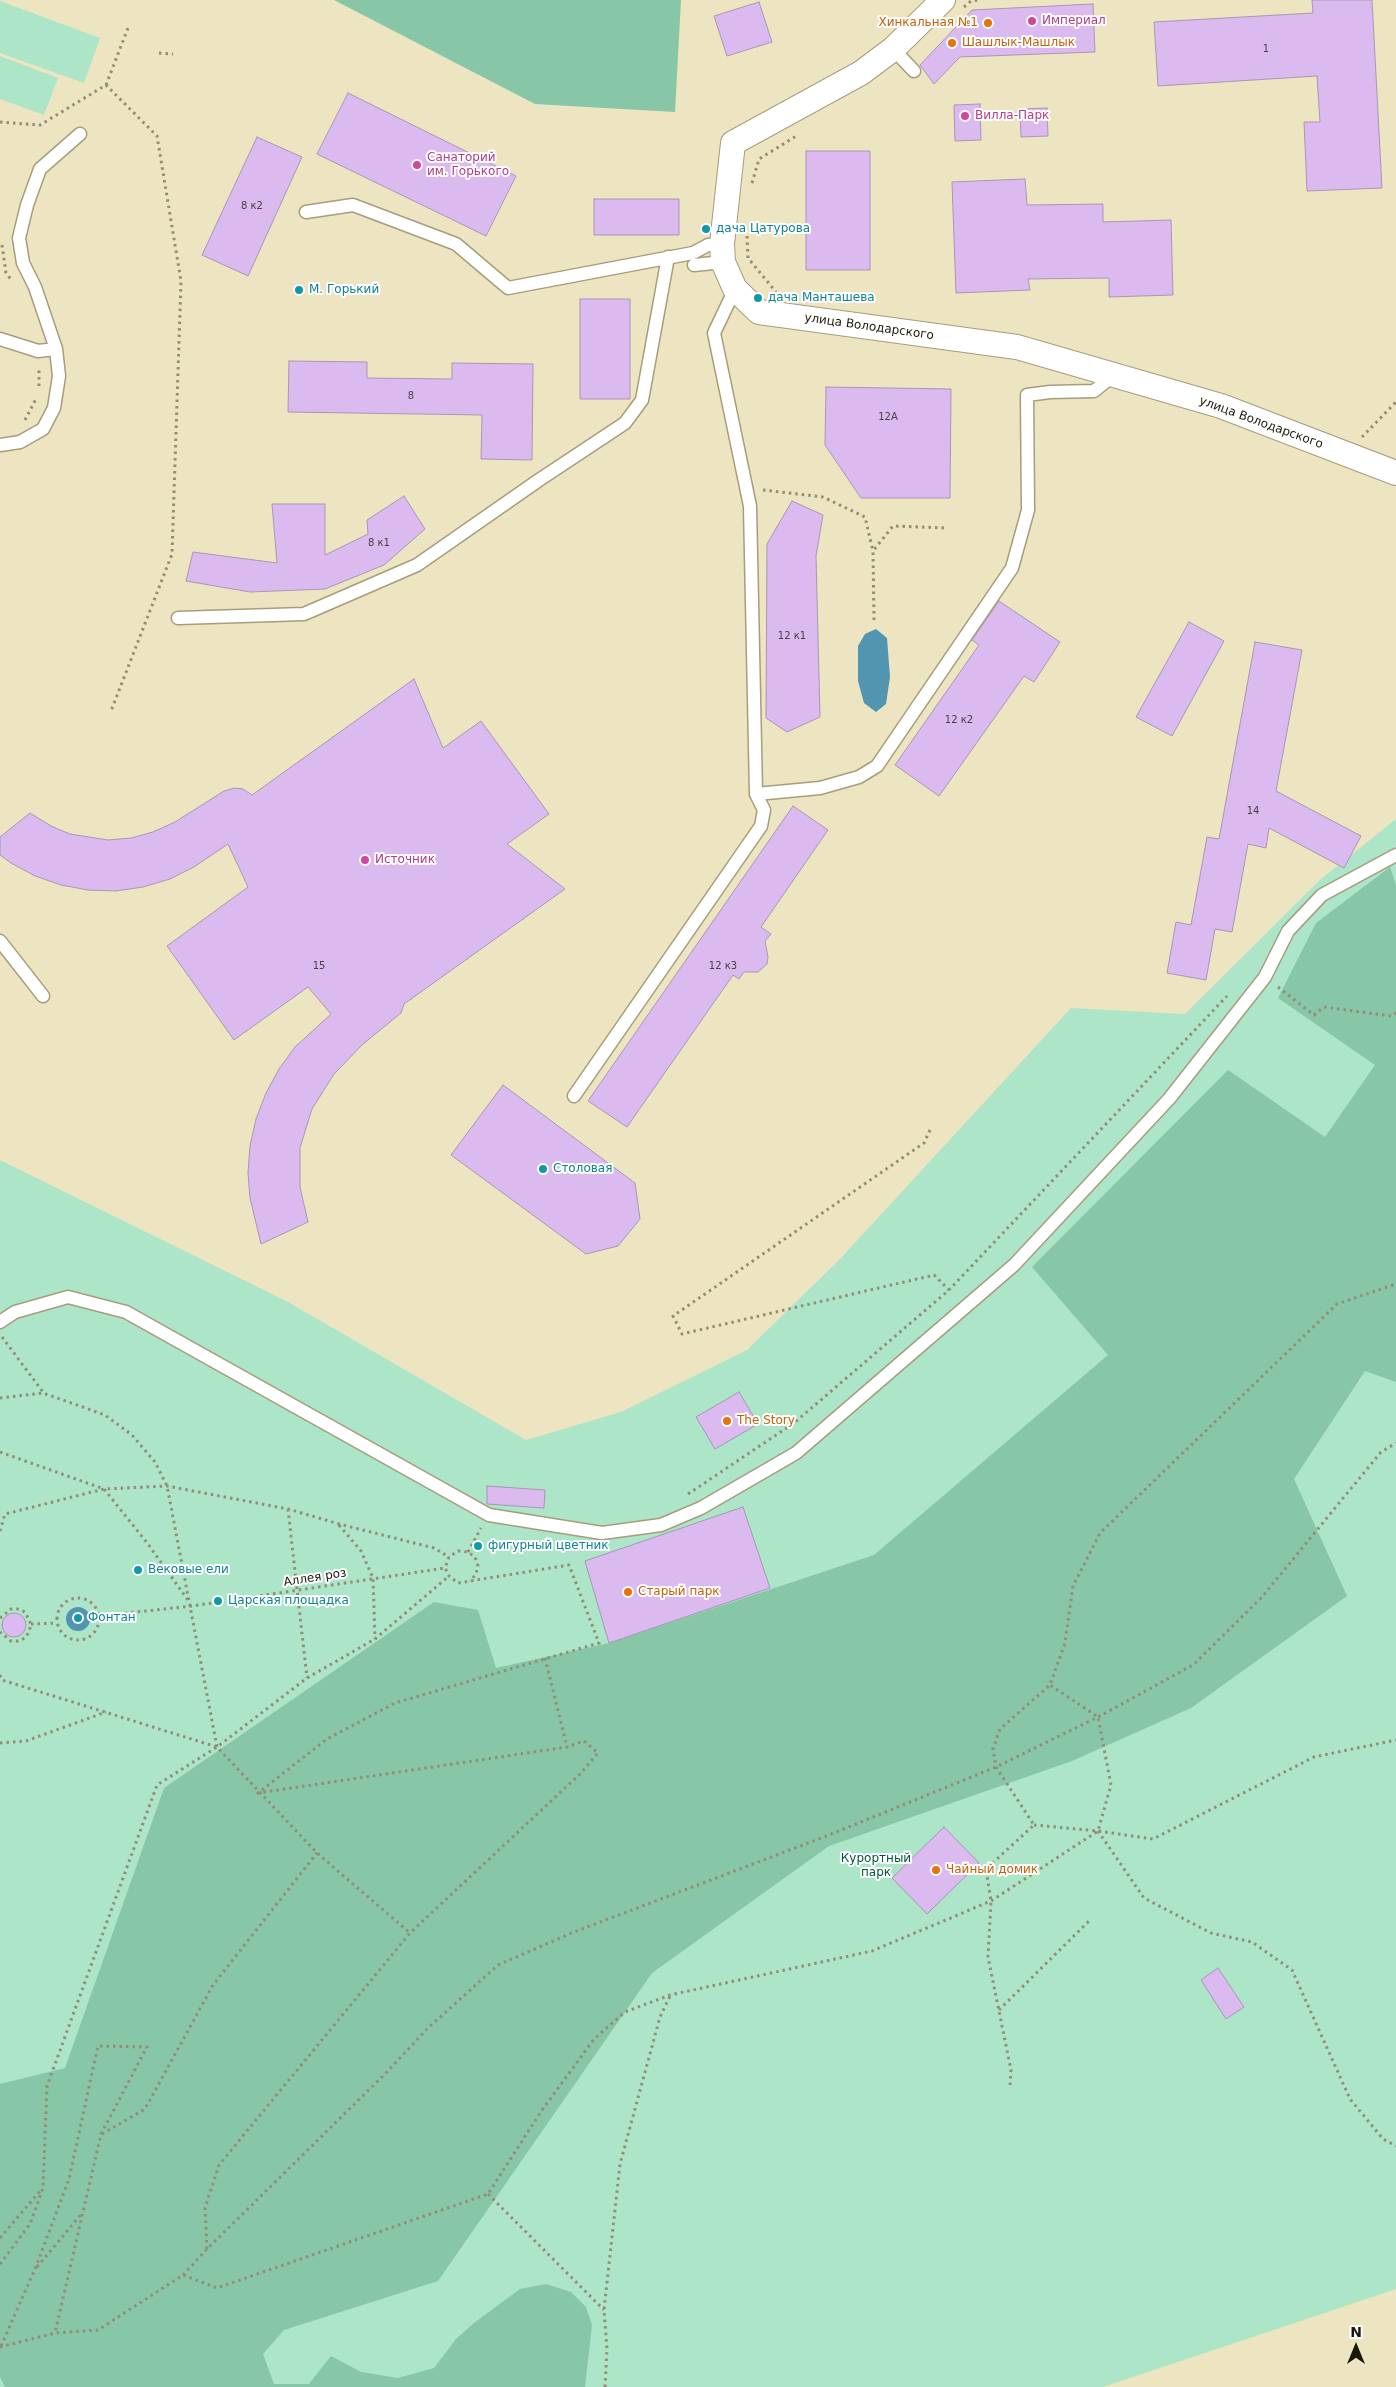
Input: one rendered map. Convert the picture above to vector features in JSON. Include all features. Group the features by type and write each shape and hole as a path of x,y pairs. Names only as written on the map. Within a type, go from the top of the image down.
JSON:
{"street":[{"path":"722,253 734,144 861,73 953,4"},
{"name":"улица Володарского","path":"722,253 735,289 759,312 1017,347 1221,406 1396,473"}],"lane":[{"path":"894,49 914,71"},
{"path":"0,446 20,442 43,429 54,408 59,376 56,349 35,287 23,263 19,238 26,206 40,169 80,134"},
{"path":"306,212 353,205 456,244 508,288 693,253 708,245 722,253"},
{"path":"694,265 722,253"},
{"path":"178,618 304,614 417,565 539,480 626,423 642,400 668,257"},
{"path":"574,1096 761,826 764,810 756,794 750,506 714,334 735,289"},
{"path":"0,339 38,351 56,349"},
{"path":"756,794 820,788 859,777 877,766 1012,568 1028,510 1027,395 1050,392 1094,391 1114,375"},
{"path":"0,1322 15,1312 68,1297 126,1312 489,1515 602,1533 661,1525 701,1508 796,1453 1014,1265 1169,1099 1265,977 1288,931 1322,895 1396,855"},
{"path":"0,940 44,996"}],"path":[{"path":"953,4 981,0"},
{"path":"0,122 40,125 106,85 128,28"},
{"path":"159,53 173,54"},
{"path":"106,85 157,136 181,282 172,554 111,711"},
{"path":"752,185 759,159 800,134"},
{"path":"746,230 748,258 779,295"},
{"path":"1368,430 1396,402"},
{"path":"747,489 823,497 865,517 873,551 874,620"},
{"path":"873,551 893,526 946,528"},
{"path":"1265,977 1314,1016 1324,1007 1391,1016 1396,1013"},
{"path":"681,1499 794,1423 950,1290 1234,989"},
{"path":"930,1130 924,1143 672,1316 682,1334 934,1275 950,1290"},
{"path":"1034,1825 996,1767 992,1749 1000,1729 1050,1685 1065,1643 1073,1586 1100,1533 1337,1304 1396,1284"},
{"path":"0,1335 44,1393"},
{"path":"0,1398 44,1393 105,1415 132,1435 155,1462 167,1486 192,1606 217,1747"},
{"path":"0,2347 55,2333 98,2330 183,2275 207,2249 383,2076 428,2028 498,1964 574,1932 824,1836 996,1767 1098,1718 1193,1665 1262,1597 1381,1452 1396,1443"},
{"path":"0,1452 104,1489 148,1544 192,1606"},
{"path":"0,1531 5,1514 104,1489 167,1486 288,1509 434,1548 449,1557"},
{"path":"288,1509 307,1678"},
{"path":"468,1552 489,1515"},
{"path":"339,1524 361,1551 373,1578 375,1639"},
{"path":"258,1792 327,1739 395,1703 599,1643 569,1565 458,1583 449,1576 445,1568 449,1557 458,1551 468,1552 476,1558 478,1566 476,1574 470,1581"},
{"name":"Аллея роз","path":"99,1616 192,1606 445,1568"},
{"path":"0,2264 30,2224 43,2188 47,2086 157,1785 217,1747 307,1678 375,1639 449,1576"},
{"path":"75,1597 89,1600 94,1605 99,1616 98,1624 91,1636 77,1640 64,1635 57,1622 57,1616 63,1603 75,1597"},
{"path":"0,1618 11,1609 18,1609 24,1612 31,1624 29,1632 18,1641 11,1641 0,1632"},
{"path":"31,1624 57,1622"},
{"path":"545,1658 567,1747"},
{"path":"0,1675 2,1680 217,1747 317,1853 410,1932"},
{"path":"183,2275 217,2288 488,2194 540,2113 594,2039 625,2012 670,1995 872,1951 990,1901 1098,1831 1111,1785 1098,1718 1050,1685"},
{"path":"0,1743 26,1741 106,1712"},
{"path":"207,2249 206,2208 219,2165 410,1932 580,1774 598,1753 584,1740 567,1747 258,1792"},
{"path":"1010,2085 1012,2070 988,1957 990,1901 986,1869 1034,1825 1098,1831 1152,1839 1314,1757 1396,1740"},
{"path":"1098,1831 1144,1898 1210,1933 1252,1942 1292,1970 1350,2100 1383,2139 1396,2146"},
{"path":"102,2134 146,2109 213,1985 317,1853"},
{"path":"999,2010 1089,1921"},
{"path":"605,2387 607,2349 604,2310 620,2164 660,2017 670,1995"},
{"path":"0,2347 36,2269 69,2179 98,2046 147,2048 102,2134 55,2333"},
{"path":"0,2238 43,2188"},
{"path":"488,2194 604,2310"},
{"path":"36,2269 85,2210"}],"green space":[{"path":"334,0 681,0 675,112 535,104"},
{"path":"0,1 100,38 84,83 0,53"},
{"path":"0,56 58,78 44,115 0,99"},
{"name":"Курортный парк","path":"1396,819 1396,2289 1103,2387 0,2387 0,1160 288,1302 526,1440 621,1412 747,1350 840,1259 1071,1008 1185,1014 1321,879"},
{"path":"1390,867 1396,885 1396,1382 1365,1371 1294,1479 1347,1596 1191,1708 1072,1761 829,1846 652,1973 438,2281 284,2330 263,2354 274,2384 309,2384 331,2356 361,2372 398,2378 434,2368 456,2339 474,2323 520,2289 546,2284 571,2292 586,2307 592,2325 585,2387 5,2387 0,2377 0,2084 65,2068 164,1788 434,1602 478,1610 496,1668 609,1643 874,1555 1108,1355 1032,1267 1228,1070 1325,1137 1375,1065 1278,998 1316,923"}],"water":[{"path":"876,629 887,638 890,677 886,704 876,712 864,703 858,681 858,646 865,634"},
{"name":"Фонтан","path":"78,1607 86,1611 90,1619 86,1627 78,1631 70,1627 66,1619 70,1611"}],"building":[{"path":"1312,0 1372,0 1382,188 1307,191 1304,122 1320,122 1317,76 1158,86 1154,22 1313,13"},
{"path":"759,2 772,42 727,56 714,16"},
{"path":"1093,4 1095,52 960,57 934,84 920,65 972,10"},
{"name":"Санаторий им. Горького","path":"348,93 516,176 486,236 317,154"},
{"path":"980,104 981,140 955,141 954,105"},
{"path":"1047,108 1048,136 1021,137 1020,109"},
{"path":"257,137 302,157 248,276 202,255"},
{"path":"806,151 870,151 870,270 806,270"},
{"path":"1025,179 1027,205 1103,204 1103,222 1171,220 1173,295 1109,297 1109,278 1028,279 1030,290 956,293 952,182"},
{"path":"594,199 679,199 679,235 594,235"},
{"path":"580,299 630,299 630,399 580,399"},
{"path":"289,361 367,362 367,378 452,379 452,363 533,364 532,460 481,459 482,415 288,412"},
{"path":"826,387 951,389 950,498 861,498 825,445"},
{"path":"404,496 425,529 384,565 325,589 250,592 186,581 193,552 277,563 272,504 325,504 325,555 368,534 367,520"},
{"path":"792,501 823,515 816,556 820,717 787,732 766,718 767,544"},
{"path":"999,601 1060,642 1034,682 1024,676 939,796 895,765 979,645 972,640"},
{"path":"1189,622 1224,641 1172,736 1136,717"},
{"path":"1255,642 1302,650 1276,791 1361,836 1344,868 1269,828 1266,848 1248,844 1232,932 1215,929 1206,980 1167,973 1176,922 1191,925 1207,837 1219,839"},
{"path":"414,679 443,748 481,721 549,814 507,844 565,889 404,1004 401,1013 363,1044 334,1074 312,1109 300,1148 300,1187 308,1222 261,1244 250,1198 248,1173 250,1146 256,1119 266,1093 279,1069 295,1047 331,1014 308,987 234,1040 167,946 248,887 228,844 194,867 170,879 143,887 116,891 88,890 61,885 35,876 0,855 0,837 30,813 51,826 70,834 108,840 131,838 153,832 175,822 224,791 234,788 243,789 252,795"},
{"path":"793,806 828,830 761,927 771,934 765,941 768,957 767,964 758,972 744,972 739,979 733,975 627,1127 588,1101"},
{"name":"Столовая","path":"503,1085 635,1183 640,1219 618,1246 586,1254 451,1155"},
{"name":"The Story","path":"739,1392 758,1424 715,1449 696,1417"},
{"path":"487,1486 545,1490 544,1508 487,1504"},
{"path":"743,1507 770,1588 609,1643 585,1561"},
{"path":"14,1613 23,1616 26,1625 23,1634 14,1637 5,1634 2,1625 5,1616"},
{"name":"Чайный домик","path":"944,1827 979,1863 927,1914 892,1878"},
{"path":"1218,1968 1244,2007 1226,2019 1201,1980"}],"place":[{"name":"Империал","path":"1032,21"},
{"name":"Хинкальная №1","path":"988,23"},
{"name":"Шашлык-Машлык","path":"952,43"},
{"name":"Вилла-Парк","path":"965,116"},
{"name":"Санаторий им. Горького","path":"417,165"},
{"name":"дача Цатурова","path":"706,229"},
{"name":"М. Горький","path":"299,290"},
{"name":"дача Манташева","path":"758,298"},
{"name":"Источник","path":"365,860"},
{"name":"Столовая","path":"543,1169"},
{"name":"The Story","path":"727,1421"},
{"name":"фигурный цветник","path":"478,1546"},
{"name":"Вековые ели","path":"138,1570"},
{"name":"Старый парк","path":"628,1592"},
{"name":"Царская площадка","path":"218,1601"},
{"name":"Фонтан","path":"78,1618"},
{"name":"Чайный домик","path":"936,1870"}]}
